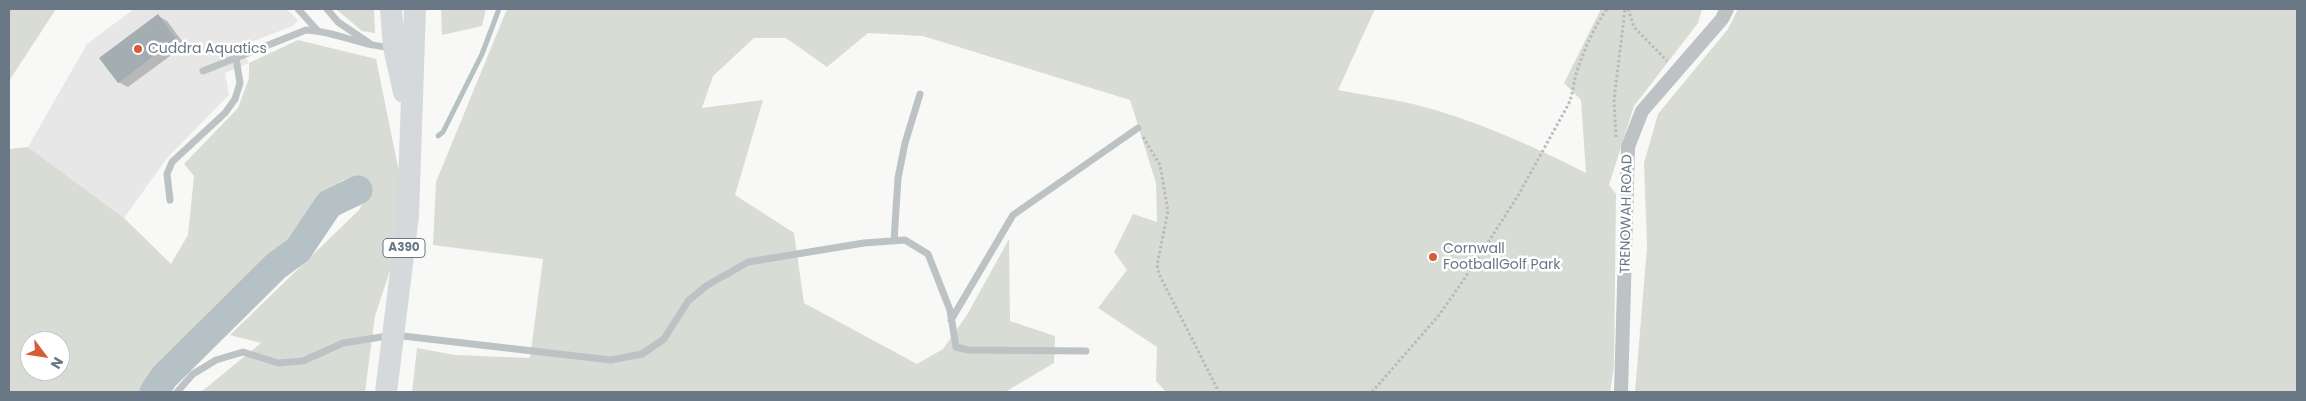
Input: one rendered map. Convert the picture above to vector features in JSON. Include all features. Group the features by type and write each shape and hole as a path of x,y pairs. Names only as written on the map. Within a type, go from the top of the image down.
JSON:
{"highway":[{"name":"A390","path":"386,392 408,216 412,127 394,47 392,9"},
{"name":"A390","path":"394,47 414,9"}],"street":[{"name":"TRENOWAH ROAD","path":"1621,392 1628,146 1642,111 1722,19 1727,9"}],"lane":[{"path":"298,9 318,31"},
{"path":"327,9 338,22 394,47"},
{"path":"203,71 306,30 394,47"},
{"path":"170,200 167,174 172,162 224,113 235,99 240,83 236,58"},
{"path":"894,241 898,178 905,143 920,94"},
{"path":"951,320 1013,215 1138,128"},
{"path":"177,392 192,374 216,360 243,352 278,363 302,360 343,343 394,335 611,360 642,354 664,339 688,301 706,286 748,262 864,242 906,240 928,254 938,275 951,320 956,347 968,350 1086,352"}],"path":[{"path":"1372,392 1440,314 1519,194 1570,100 1576,74 1593,34 1607,9"},
{"path":"1626,9 1634,27 1676,70"},
{"path":"1626,9 1614,100 1615,134 1628,160"},
{"path":"1138,128 1160,165 1165,188 1167,222 1156,265 1158,274 1219,392"}],"shaded area":[{"path":"9,9 56,9 9,81"},
{"path":"134,9 286,9 298,20 293,26 240,46 249,63 225,73 229,95 167,158 124,218 28,147 87,44"},
{"path":"336,9 374,9 375,33 362,31"},
{"path":"441,9 486,9 482,26 442,35"},
{"path":"507,9 1375,9 1338,90 1413,104 1458,117 1523,143 1586,173 1581,100 1564,83 1601,9 1702,9 1698,23 1634,106 1609,185 1616,194 1614,366 1610,392 1166,392 1156,381 1157,347 1098,308 1127,270 1114,252 1133,214 1157,222 1156,183 1130,100 923,36 868,33 827,67 786,38 754,38 713,76 702,108 763,100 735,195 794,233 804,303 917,364 943,349 967,315 1009,239 1010,321 1055,336 1054,363 1005,392 412,392 417,348 455,355 530,358 543,259 433,245 436,182"},
{"path":"1738,9 2297,9 2297,392 1635,392 1647,247 1644,163 1658,114 1728,29"},
{"path":"298,40 376,59 408,216 375,316 365,392 201,392 261,343 230,335 359,210 370,189 362,179 350,183 343,180 225,307 164,377 154,392 9,392 9,149 28,147 124,218 171,264 188,235 194,176 184,164 238,108 249,78 249,63"}],"building":[{"name":"Cuddra Aquatics","path":"158,14 176,39 118,83 99,58"}],"waterway":[{"path":"438,136 443,132 482,54 499,9"},
{"path":"154,392 164,377 276,266 298,250 329,204 358,190"}],"place":[{"name":"Cuddra Aquatics","path":"138,49"},
{"name":"Cornwall FootballGolf Park","path":"1433,257"}]}
